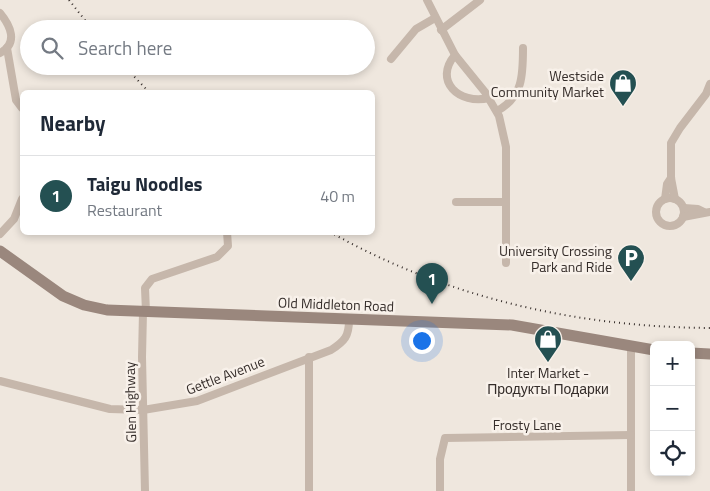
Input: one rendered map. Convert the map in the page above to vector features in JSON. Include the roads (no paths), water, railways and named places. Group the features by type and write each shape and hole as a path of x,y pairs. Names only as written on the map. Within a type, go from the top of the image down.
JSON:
{"street":[{"path":"427,0 455,55 497,111 506,146 506,263"},
{"path":"441,30 480,0"},
{"path":"0,13 9,24 11,31 10,44 3,50 16,100 20,105"},
{"path":"391,59 416,29 435,18"},
{"path":"497,111 512,101 520,88 523,48"},
{"path":"455,55 449,62 448,68 450,84 454,92 462,98 489,98"},
{"path":"707,212 684,208 675,199 671,178 670,152 674,137 708,93 710,84"},
{"path":"671,178 665,199 657,208 660,222 668,226 675,225 683,217 707,212"},
{"path":"665,199 675,199"},
{"path":"456,202 506,202"},
{"path":"0,234 14,219 20,204"},
{"path":"683,217 684,208"},
{"name":"Glen Highway","path":"145,491 143,410 145,288 152,279 220,256 228,246 227,235"},
{"name":"Old Middleton Road","path":"0,241 24,261 27,269"},
{"name":"Old Middleton Road","path":"0,251 63,296 84,305 107,310 512,325 650,349"},
{"name":"Gettle Avenue","path":"0,381 110,409 143,410 198,401 331,350 346,340 350,320"},
{"path":"631,346 631,491"},
{"path":"695,353 710,354"},
{"path":"309,357 310,491"},
{"name":"Frosty Lane","path":"440,491 440,459 445,438 631,435"}],"railway":[{"path":"69,0 85,20"},
{"path":"133,75 147,90"},
{"path":"336,235 374,255 420,275 514,304 562,315 611,322 710,328"}],"place":[{"name":"Westside Community Market","path":"623,107"},
{"name":"University Crossing Park and Ride","path":"631,282"},
{"name":"Taigu Noodles","path":"432,304"},
{"name":"Inter Market - Продукты Подарки","path":"548,363"}]}
